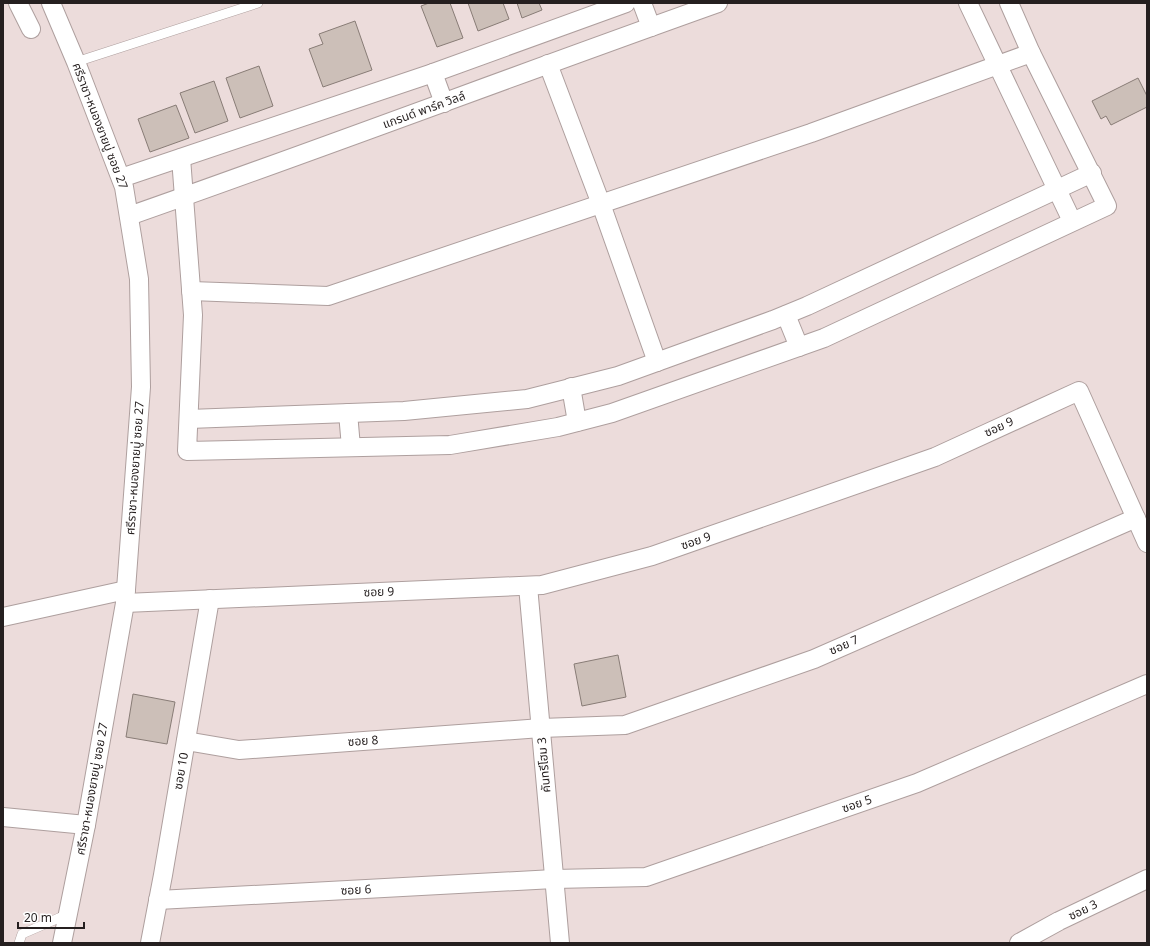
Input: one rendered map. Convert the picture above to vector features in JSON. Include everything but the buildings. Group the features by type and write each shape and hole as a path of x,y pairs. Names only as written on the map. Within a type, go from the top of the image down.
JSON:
{"street":[{"path":"18,3 31,29"},
{"name":"ศรีราชา-หนองยายบู่ ซอย 27","path":"51,3 76,62 124,187 139,279 142,387 126,597 86,825 62,943"},
{"path":"121,178 433,72 626,3"},
{"path":"642,3 651,27"},
{"name":"แกรนด์ พาร์ค วิลล์","path":"129,216 718,3"},
{"path":"968,3 1072,221"},
{"path":"181,158 193,315 187,451 450,445 558,427 612,413 824,338 1072,221 1107,206 1092,173 1031,53 1009,3"},
{"path":"191,292 328,296 811,133 1031,53"},
{"path":"548,64 601,204 658,362"},
{"path":"433,72 444,102"},
{"path":"189,419 404,411 527,399 618,376 786,315 1092,173"},
{"path":"786,315 799,347"},
{"path":"571,387 577,422"},
{"name":"ซอย 9","path":"3,617 126,597 210,599 542,586 652,556 927,459 1079,391 1147,543"},
{"path":"348,413 351,447"},
{"name":"ซอย 7","path":"541,728 625,725 806,662 1136,518"},
{"name":"คันทรีโฮม 3","path":"528,586 560,943"},
{"name":"ซอย 10","path":"150,943 210,599"},
{"name":"ซอย 5","path":"554,879 646,877 917,783 1147,684"},
{"name":"ซอย 8","path":"186,741 239,750 541,728"},
{"path":"3,817 86,825"},
{"name":"ซอย 6","path":"158,900 554,879"},
{"name":"ซอย 3","path":"1019,943 1059,921 1147,879"}],"lane":[{"path":"76,62 258,3"},
{"path":"19,943 22,934 68,914"}]}
